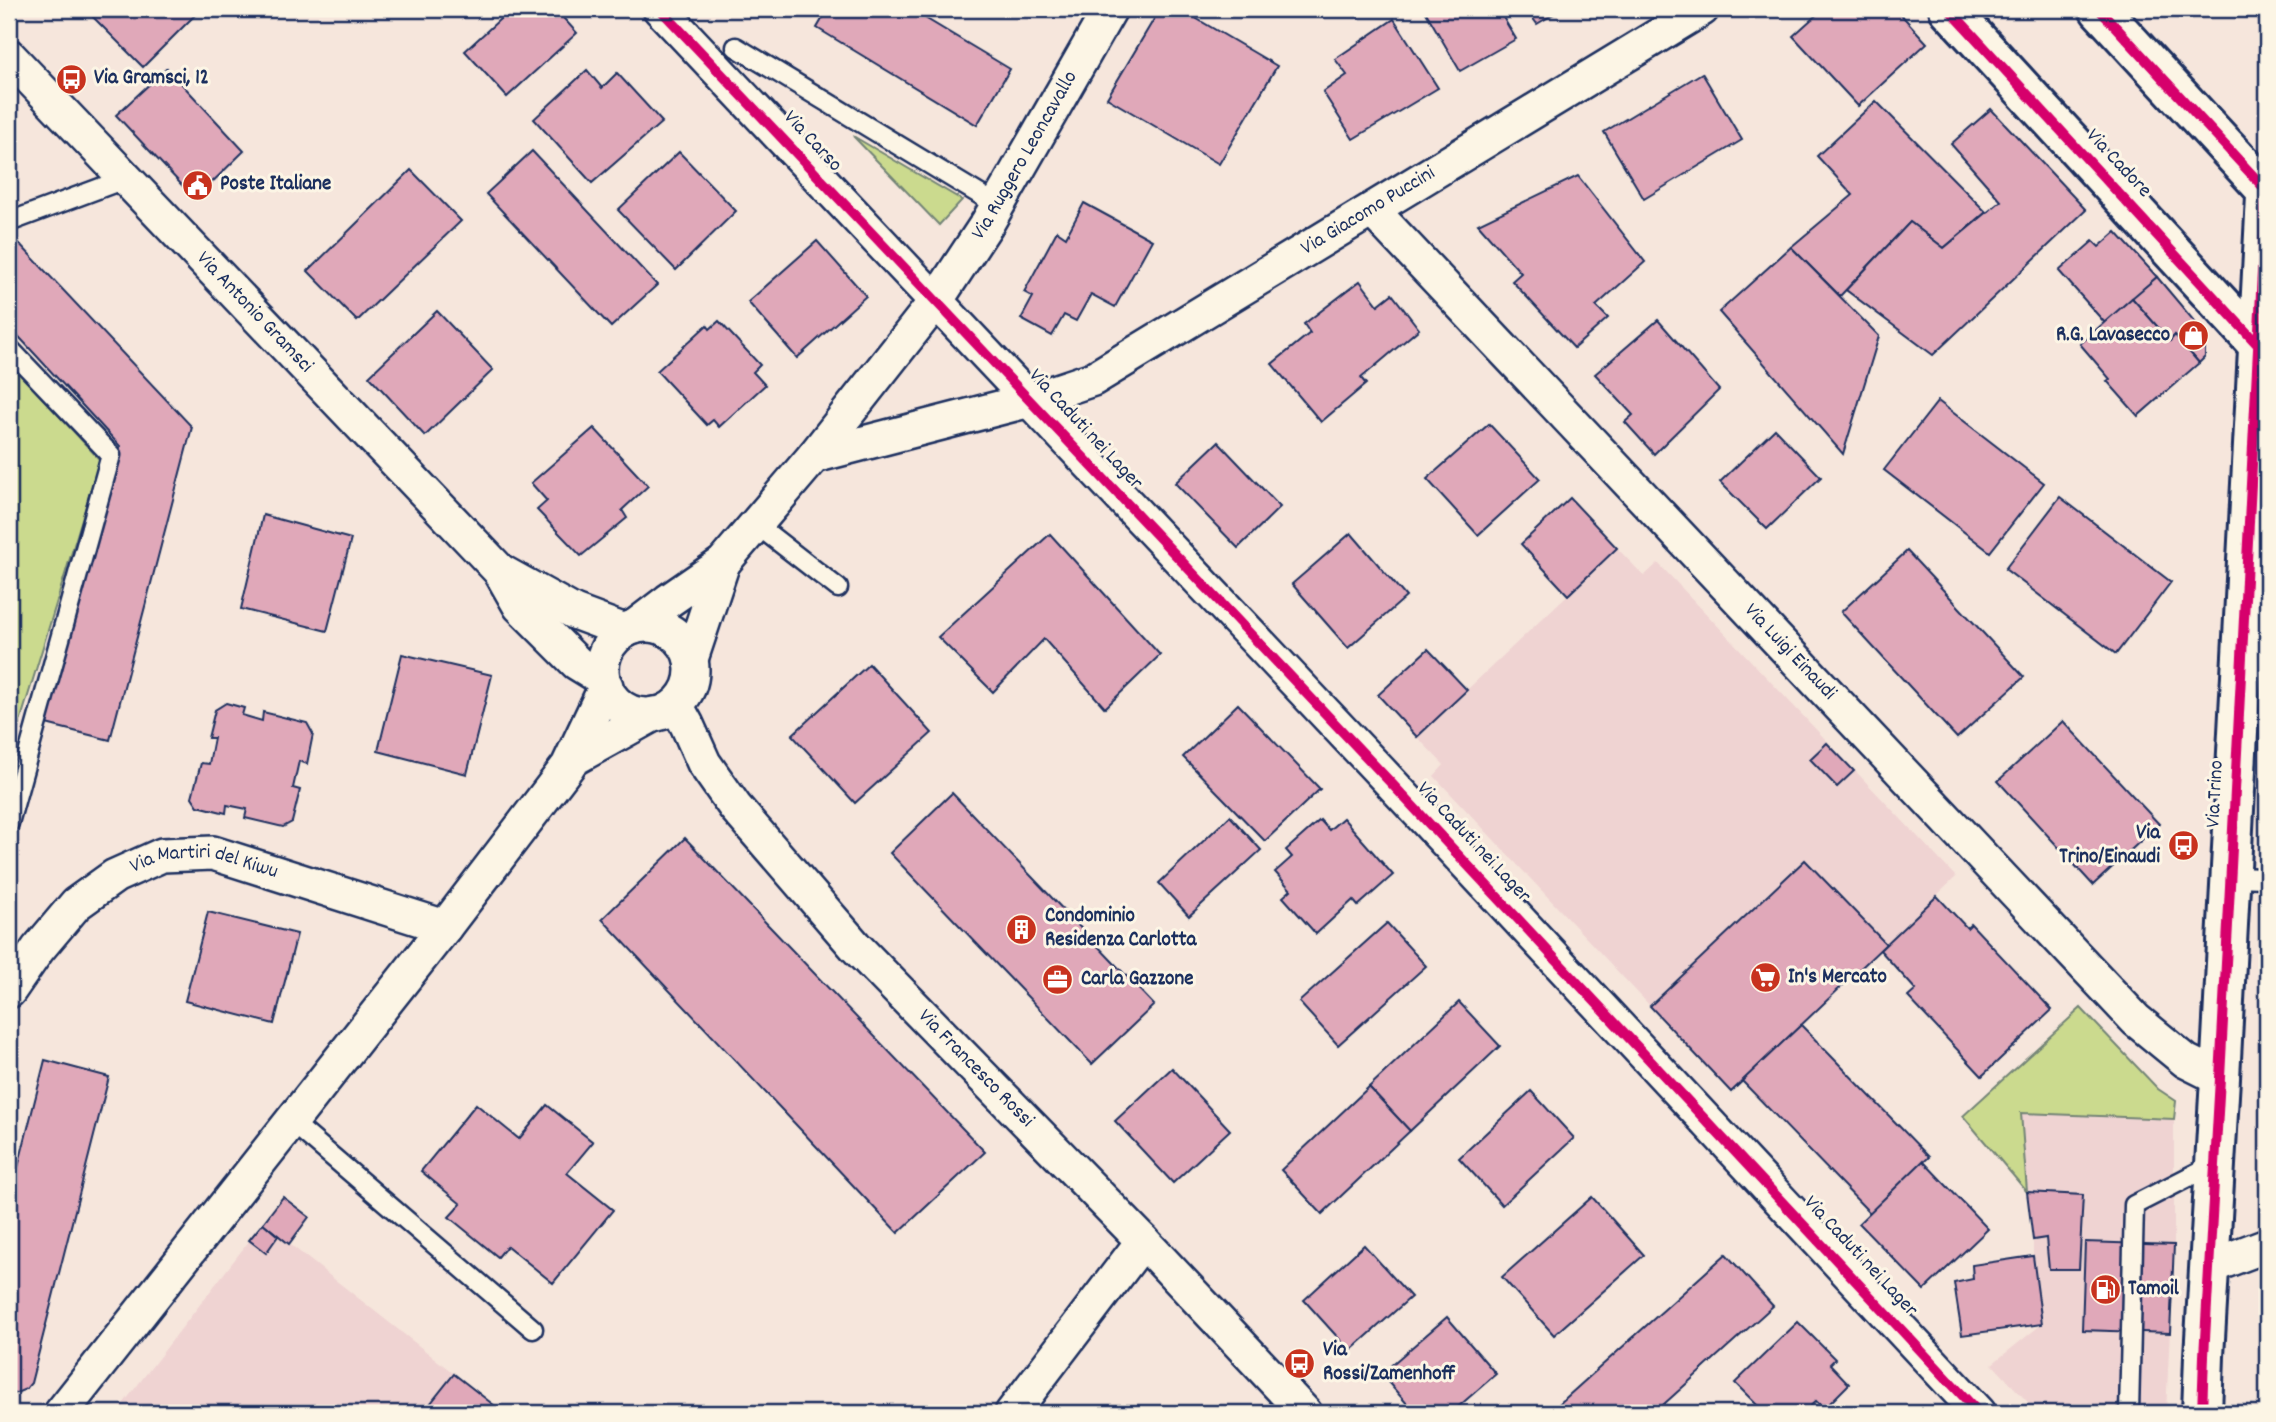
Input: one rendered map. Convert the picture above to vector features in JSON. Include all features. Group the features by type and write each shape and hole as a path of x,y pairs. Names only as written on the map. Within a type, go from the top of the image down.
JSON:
{"main road":[{"name":"Via Cadore","path":"1949,9 2259,346"},
{"path":"2099,9 2267,192"},
{"name":"Via Trino","path":"2202,1413 2220,1078 2249,877 2259,346 2267,177"}],"street":[{"name":"Via Carso","path":"660,9 936,301"},
{"name":"Via Ruggero Leoncavallo","path":"723,563 814,457 936,301 998,205 1110,9"},
{"name":"Via Giacomo Puccini","path":"814,457 1030,400 1093,379 1702,9"},
{"name":"Via Antonio Gramsci","path":"9,56 500,571 520,607 577,663 604,682"},
{"name":"Via Luigi Einaudi","path":"1373,211 2136,1020 2186,1061 2220,1078"},
{"name":"Via Caduti nei Lager","path":"936,301 1979,1413"},
{"path":"64,1411 445,927 573,759 604,682 603,666 610,645 723,563"},
{"path":"573,759 665,710 685,694 691,682 691,659 723,563"},
{"name":"Via Antonio Gramsci","path":"500,571 574,612 630,629"},
{"path":"630,629 653,625 667,629 678,637 691,659"},
{"path":"604,682 617,703 626,710 639,714 665,710"},
{"name":"Via Francesco Rossi","path":"665,710 688,725 704,763 735,807 838,926 1143,1241 1305,1413"},
{"name":"Via Martiri del Kiwu","path":"9,991 38,949 76,904 115,876 162,855 213,853 445,927"},
{"path":"1012,1413 1143,1241"},
{"path":"2209,1267 2267,1245"}],"lane":[{"path":"736,47 998,205"},
{"path":"9,222 127,178"},
{"path":"9,348 111,455 9,823"},
{"path":"757,525 838,588"},
{"path":"292,1122 533,1329"},
{"path":"2129,1413 2134,1205 2216,1163"}],"shaded area":[{"path":"1617,548 1644,576 1658,563 1956,877 1731,1092 1434,776 1444,765 1417,737"},
{"name":"Tamoil","path":"2021,1113 2174,1119 2174,1245 2166,1413 2038,1413 1992,1364 2042,1324 2033,1256"},
{"path":"263,1223 504,1413 116,1413"}],"green space":[{"path":"853,136 962,200 939,225"},
{"path":"9,362 100,460 9,758"},
{"path":"2081,1008 2158,1089 2176,1101 2174,1119 2021,1113 2027,1192 1963,1116"}],"building":[{"path":"190,9 196,14 143,67 87,11"},
{"path":"511,9 555,9 577,33 507,97 465,51"},
{"path":"828,9 910,9 1010,69 977,125 817,28"},
{"path":"1160,9 1180,9 1277,66 1219,164 1107,98"},
{"path":"1424,9 1498,9 1516,39 1460,71"},
{"path":"1526,9 1562,9 1537,24"},
{"path":"1823,9 1896,9 1927,43 1858,106 1793,36"},
{"path":"1394,19 1438,88 1353,139 1323,92 1347,75 1335,59"},
{"path":"167,68 244,151 195,199 116,115"},
{"path":"587,70 602,88 617,73 662,122 592,183 534,119"},
{"path":"1702,73 1742,140 1644,199 1604,132"},
{"path":"1876,101 1986,212 1944,248 1910,222 1840,296 1791,247 1853,195 1817,156"},
{"path":"1991,109 2086,210 1933,355 1846,290 1910,222 1944,248 2001,201 1951,144"},
{"path":"532,151 657,285 611,327 486,194"},
{"path":"679,152 736,211 676,270 618,210"},
{"path":"411,170 461,221 357,321 308,271"},
{"path":"1578,176 1645,262 1596,306 1608,318 1574,348 1512,281 1521,273 1478,224"},
{"path":"1084,203 1152,240 1115,307 1091,294 1076,321 1064,315 1052,336 1021,319 1033,297 1024,292 1057,231 1066,237"},
{"path":"2116,232 2157,277 2105,323 2059,271 2093,241 2099,247"},
{"path":"9,238 16,240 192,427 110,740 46,724 120,446 9,326"},
{"path":"817,241 866,296 797,358 748,302"},
{"path":"1791,247 1879,336 1843,454 1719,312"},
{"path":"2157,277 2205,334 2205,357 2199,363 2175,335 2170,341 2132,298"},
{"path":"1360,281 1378,305 1392,294 1419,329 1361,378 1366,384 1321,422 1272,364 1310,333 1304,324"},
{"path":"2132,298 2170,341 2175,335 2199,363 2138,416 2107,381 2110,379 2080,344"},
{"path":"437,311 493,370 425,436 369,376"},
{"path":"1658,320 1719,390 1654,454 1625,422 1633,415 1595,374"},
{"path":"719,321 760,365 753,372 765,385 719,427 713,420 707,425 657,371 707,325 710,329"},
{"path":"1938,401 2044,483 1990,552 1884,470"},
{"path":"1489,424 1540,479 1478,535 1427,479"},
{"path":"594,428 648,486 622,510 627,518 581,556 537,510 547,501 531,483"},
{"path":"1775,429 1821,477 1767,529 1720,482"},
{"path":"1218,442 1280,507 1238,548 1175,483"},
{"path":"2060,497 2171,582 2116,654 2005,569"},
{"path":"1570,498 1617,548 1568,595 1521,544"},
{"path":"263,515 351,539 327,631 241,609"},
{"path":"1351,533 1406,597 1348,648 1292,584"},
{"path":"1050,534 1160,655 1105,708 1044,639 993,692 938,637"},
{"path":"1907,551 2024,677 1957,738 1841,612"},
{"path":"1428,649 1467,690 1417,737 1378,695"},
{"path":"402,654 492,675 467,774 378,751"},
{"path":"869,664 932,733 855,803 792,735"},
{"path":"226,703 244,708 242,715 262,721 263,712 307,723 313,734 307,764 299,761 293,788 300,790 292,822 283,827 245,818 247,809 227,805 226,813 198,806 192,797 201,763 209,764 214,738 208,738 215,710"},
{"path":"1238,704 1320,789 1265,841 1183,757"},
{"path":"2063,721 2159,824 2093,885 1998,781"},
{"path":"1827,743 1854,771 1837,787 1810,759"},
{"name":"Condominio Residenza Carlotta","path":"952,793 1154,1005 1092,1064 890,853"},
{"path":"1230,816 1261,850 1189,916 1159,883"},
{"path":"1343,818 1393,875 1358,906 1353,900 1316,934 1283,897 1291,890 1275,872 1292,857 1286,850 1320,820 1329,830"},
{"path":"685,838 985,1152 898,1233 602,919"},
{"name":"In's Mercato","path":"1805,860 1886,944 1731,1092 1650,1006"},
{"path":"1937,896 1967,928 1971,924 2052,1010 1982,1076 1908,997 1916,990 1880,950"},
{"path":"208,912 297,934 274,1024 185,1001"},
{"path":"1387,923 1426,966 1338,1045 1299,1002"},
{"path":"1459,1002 1500,1046 1410,1131 1369,1087"},
{"path":"1801,1025 1929,1157 1870,1213 1742,1081"},
{"path":"45,1060 109,1077 31,1383 26,1389 9,1396 9,1203"},
{"path":"1172,1068 1230,1130 1173,1183 1115,1121"},
{"path":"1369,1087 1410,1131 1322,1214 1281,1170"},
{"path":"1531,1091 1574,1138 1502,1205 1459,1158"},
{"path":"476,1104 519,1139 547,1105 593,1142 567,1173 613,1210 553,1283 507,1246 498,1257 449,1217 461,1204 421,1171"},
{"path":"1923,1161 1988,1229 1924,1290 1859,1223"},
{"path":"2027,1192 2083,1195 2079,1269 2049,1269 2046,1238 2033,1240"},
{"path":"283,1197 309,1217 289,1244 263,1223"},
{"path":"1592,1197 1644,1255 1554,1335 1502,1277"},
{"path":"263,1223 278,1236 266,1253 249,1240"},
{"path":"2085,1242 2174,1245 2170,1333 2082,1330"},
{"path":"1364,1245 1411,1297 1350,1351 1304,1300"},
{"path":"1726,1254 1773,1306 1654,1413 1549,1413"},
{"path":"2033,1256 2042,1324 1962,1335 1954,1283 1973,1279 1972,1265"},
{"path":"1447,1317 1496,1374 1451,1413 1415,1413 1381,1374"},
{"path":"1798,1322 1835,1359 1830,1364 1849,1384 1824,1409 1816,1401 1803,1413 1765,1413 1735,1383"},
{"path":"454,1374 504,1413 423,1413"}],"cycle path":[{"path":"660,9 1392,784 1979,1413"},
{"path":"1949,9 2259,346"},
{"path":"2099,9 2267,191"},
{"path":"2202,1413 2267,177"}],"place":[{"name":"Via Gramsci, 12","path":"71,79"},
{"name":"Poste Italiane","path":"197,185"},
{"name":"R.G. Lavasecco","path":"2193,336"},
{"name":"Via Trino/Einaudi","path":"2183,846"},
{"name":"Condominio Residenza Carlotta","path":"1022,929"},
{"name":"In's Mercato","path":"1765,978"},
{"name":"Carla Gazzone","path":"1058,980"},
{"name":"Tamoil","path":"2105,1290"},
{"name":"Via Rossi/Zamenhoff","path":"1300,1363"}]}
